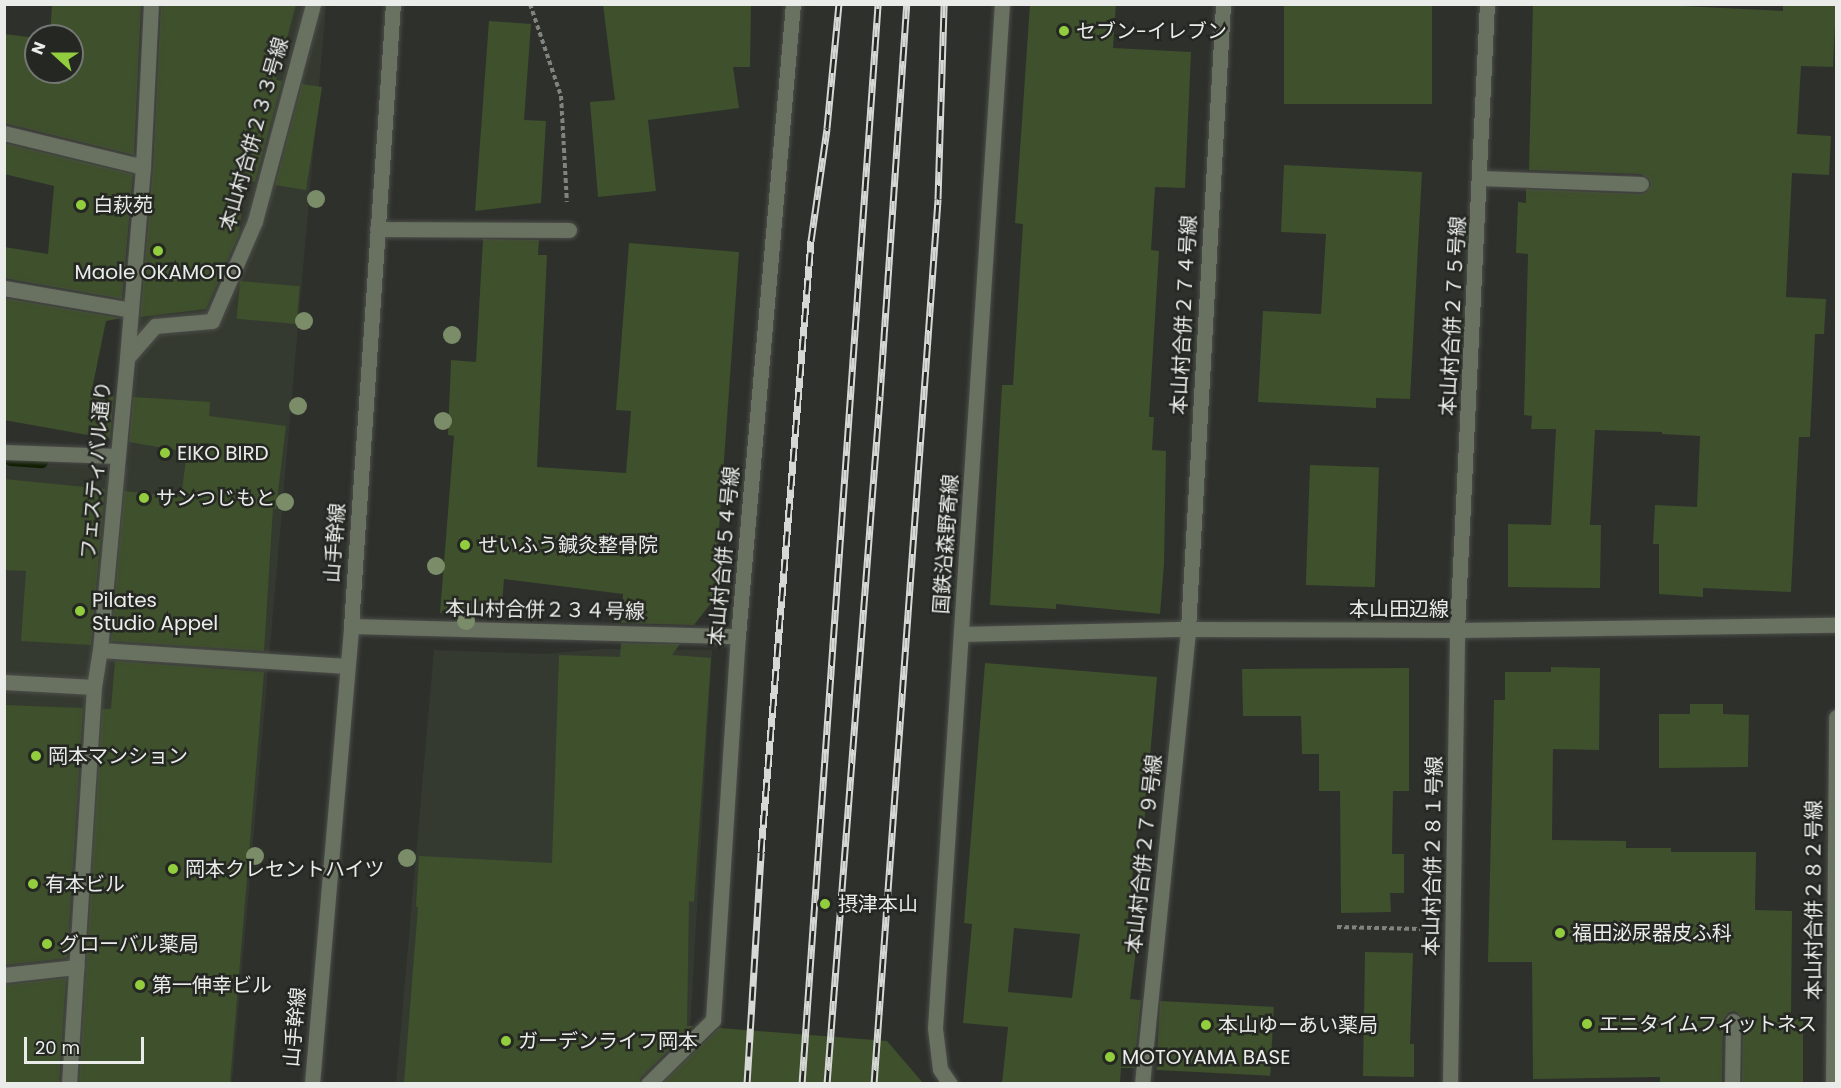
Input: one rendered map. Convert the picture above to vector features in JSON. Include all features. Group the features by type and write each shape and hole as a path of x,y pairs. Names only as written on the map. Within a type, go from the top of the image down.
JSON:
{"street":[{"name":"フェスティバル通り","path":"69,1083 94,687 100,650 143,167 151,4"},
{"name":"本山村合併２３３号線","path":"127,358 155,326 212,321 255,221 312,4"},
{"name":"山手幹線","path":"312,1083 351,626 393,4"},
{"name":"本山村合併５４号線","path":"648,1083 713,1020 738,636 793,4"},
{"name":"国鉄沿森野寄線","path":"950,1083 940,1068 935,1028 1002,4"},
{"name":"本山村合併２７４号線","path":"1188,629 1223,4"},
{"name":"本山村合併２７５号線","path":"1457,630 1481,178 1487,4"},
{"path":"4,133 143,167"},
{"path":"1481,178 1641,184"},
{"path":"377,229 568,230"},
{"path":"4,288 131,310"},
{"path":"4,452 118,456"},
{"name":"本山田辺線","path":"961,634 1188,629 1457,630 1836,625"},
{"name":"本山村合併２３４号線","path":"351,626 738,636"},
{"name":"本山村合併２７９号線","path":"1142,1083 1188,629"},
{"name":"本山村合併２８１号線","path":"1450,1083 1457,630"},
{"path":"100,650 346,666"},
{"path":"4,682 94,687"},
{"name":"本山村合併２８２号線","path":"1833,1083 1836,717"},
{"path":"4,975 76,968"},
{"path":"1732,1083 1733,1021"}],"path":[{"path":"530,4 561,96 568,230"},
{"path":"1337,927 1420,928"}],"shaded area":[{"path":"166,5 326,5 232,1083 5,1084 5,464 128,467"},
{"path":"604,649 712,650 690,1030 638,1083 396,1084 434,650 542,654"}],"building":[{"path":"52,4 141,4 134,155 4,123 4,34 24,36 24,84 84,84 84,24 51,24"},
{"path":"161,4 296,4 276,80 282,81 255,182 245,181 239,234 206,309 140,317 153,167"},
{"path":"603,4 751,4 750,67 733,67 739,108 648,120 656,191 598,197 590,102 615,100"},
{"path":"1030,4 1116,4 1113,48 1191,52 1185,188 1155,187 1151,250 1159,251 1149,417 1154,417 1152,450 1166,451 1164,564 1160,614 1056,604 1056,609 990,605 1002,385 1013,385 1023,224 1015,223"},
{"path":"1284,4 1432,4 1432,104 1284,104"},
{"path":"1533,4 1641,4 1783,11 1783,4 1836,4 1833,67 1801,66 1797,134 1831,136 1829,175 1792,173 1786,297 1826,299 1824,334 1815,334 1810,437 1799,437 1791,592 1703,588 1703,597 1659,594 1659,544 1653,544 1655,505 1697,507 1700,436 1662,434 1662,432 1595,430 1590,525 1601,525 1600,588 1508,587 1508,524 1551,525 1556,429 1531,429 1532,416 1524,415 1528,254 1516,253 1518,202 1526,203 1526,189 1641,194 1646,192 1651,185 1649,179 1641,174 1529,170"},
{"path":"489,21 531,24 524,120 546,121 541,203 475,211"},
{"path":"302,84 322,87 306,190 275,185"},
{"path":"4,143 133,174 122,299 4,278 4,247 48,254 54,186 4,174"},
{"path":"1284,165 1422,172 1410,399 1376,398 1376,408 1258,402 1263,311 1321,314 1326,234 1281,232"},
{"path":"483,239 539,240 538,255 547,255 537,467 626,473 631,411 616,410 629,243 739,252 714,599 694,625 621,623 623,594 504,579 501,618 440,613 454,436 448,435 451,360 476,362"},
{"path":"240,281 300,286 296,324 237,319"},
{"path":"4,298 121,318 106,321 91,394 114,396 110,439 4,420"},
{"path":"133,397 210,402 209,416 286,426 276,509 273,508 264,651 111,641 124,491 181,497 187,452 129,442"},
{"path":"1310,465 1379,467 1375,587 1306,585"},
{"path":"4,479 105,489 91,645 21,641 26,571 4,570"},
{"path":"621,643 680,644 672,655 711,658 694,902 689,901 687,1026 693,1026 641,1077 639,1083 404,1083 418,907 416,907 419,856 552,863 559,655 620,657"},
{"path":"115,661 264,672 230,1083 79,1083 102,709 111,709"},
{"path":"985,663 1157,677 1144,825 1138,824 1127,924 1139,925 1130,999 1141,1000 1134,1068 1121,1068 1120,1083 1002,1083 1008,1027 963,1023 972,924 964,923","holes":["1014,928 1080,934 1072,998 1008,992"]},
{"path":"1551,667 1600,668 1599,750 1553,749 1552,840 1626,841 1626,848 1671,848 1671,852 1756,852 1755,910 1792,911 1791,1019 1803,1019 1803,1083 1742,1083 1743,1021 1734,1011 1728,1013 1723,1020 1722,1083 1660,1083 1660,1077 1533,1079 1532,962 1488,962 1494,700 1505,700 1505,672 1551,672"},
{"path":"1409,668 1409,791 1393,791 1392,854 1404,854 1404,893 1390,893 1391,912 1341,913 1340,791 1319,791 1319,754 1302,754 1301,716 1243,716 1242,669"},
{"path":"1690,704 1723,704 1723,714 1749,715 1748,767 1659,768 1659,714 1690,714"},
{"path":"4,705 83,708 67,958 4,965"},
{"path":"1365,952 1413,953 1410,1044 1414,1044 1414,1077 1363,1076"},
{"path":"66,978 59,1083 4,1083 4,985"},
{"path":"1160,1001 1274,1007 1270,1076 1156,1070"},
{"path":"719,1028 887,1041 923,1083 662,1083"}],"waterway":[{"path":"11,460 42,462"}],"railway":[{"path":"747,1084 761,852 811,241 827,128 839,4"},
{"path":"802,1084 878,4"},
{"path":"827,1084 880,396 907,4"},
{"path":"874,1084 938,199 944,4"}],"place":[{"name":"セブン-イレブン","path":"1064,31"},
{"name":"白萩苑","path":"81,205"},
{"name":"Maole OKAMOTO","path":"158,251"},
{"name":"EIKO BIRD","path":"165,453"},
{"name":"サンつじもと","path":"144,498"},
{"name":"せいふう鍼灸整骨院","path":"465,545"},
{"name":"Pilates Studio Appel","path":"80,611"},
{"name":"岡本マンション","path":"36,756"},
{"name":"岡本クレセントハイツ","path":"173,869"},
{"name":"有本ビル","path":"33,884"},
{"name":"摂津本山","path":"825,904"},
{"name":"福田泌尿器皮ふ科","path":"1560,933"},
{"name":"グローバル薬局","path":"47,944"},
{"name":"第一伸幸ビル","path":"140,985"},
{"name":"エニタイムフィットネス","path":"1587,1024"},
{"name":"本山ゆーあい薬局","path":"1206,1025"},
{"name":"ガーデンライフ岡本","path":"506,1041"},
{"name":"MOTOYAMA BASE","path":"1110,1057"}]}
